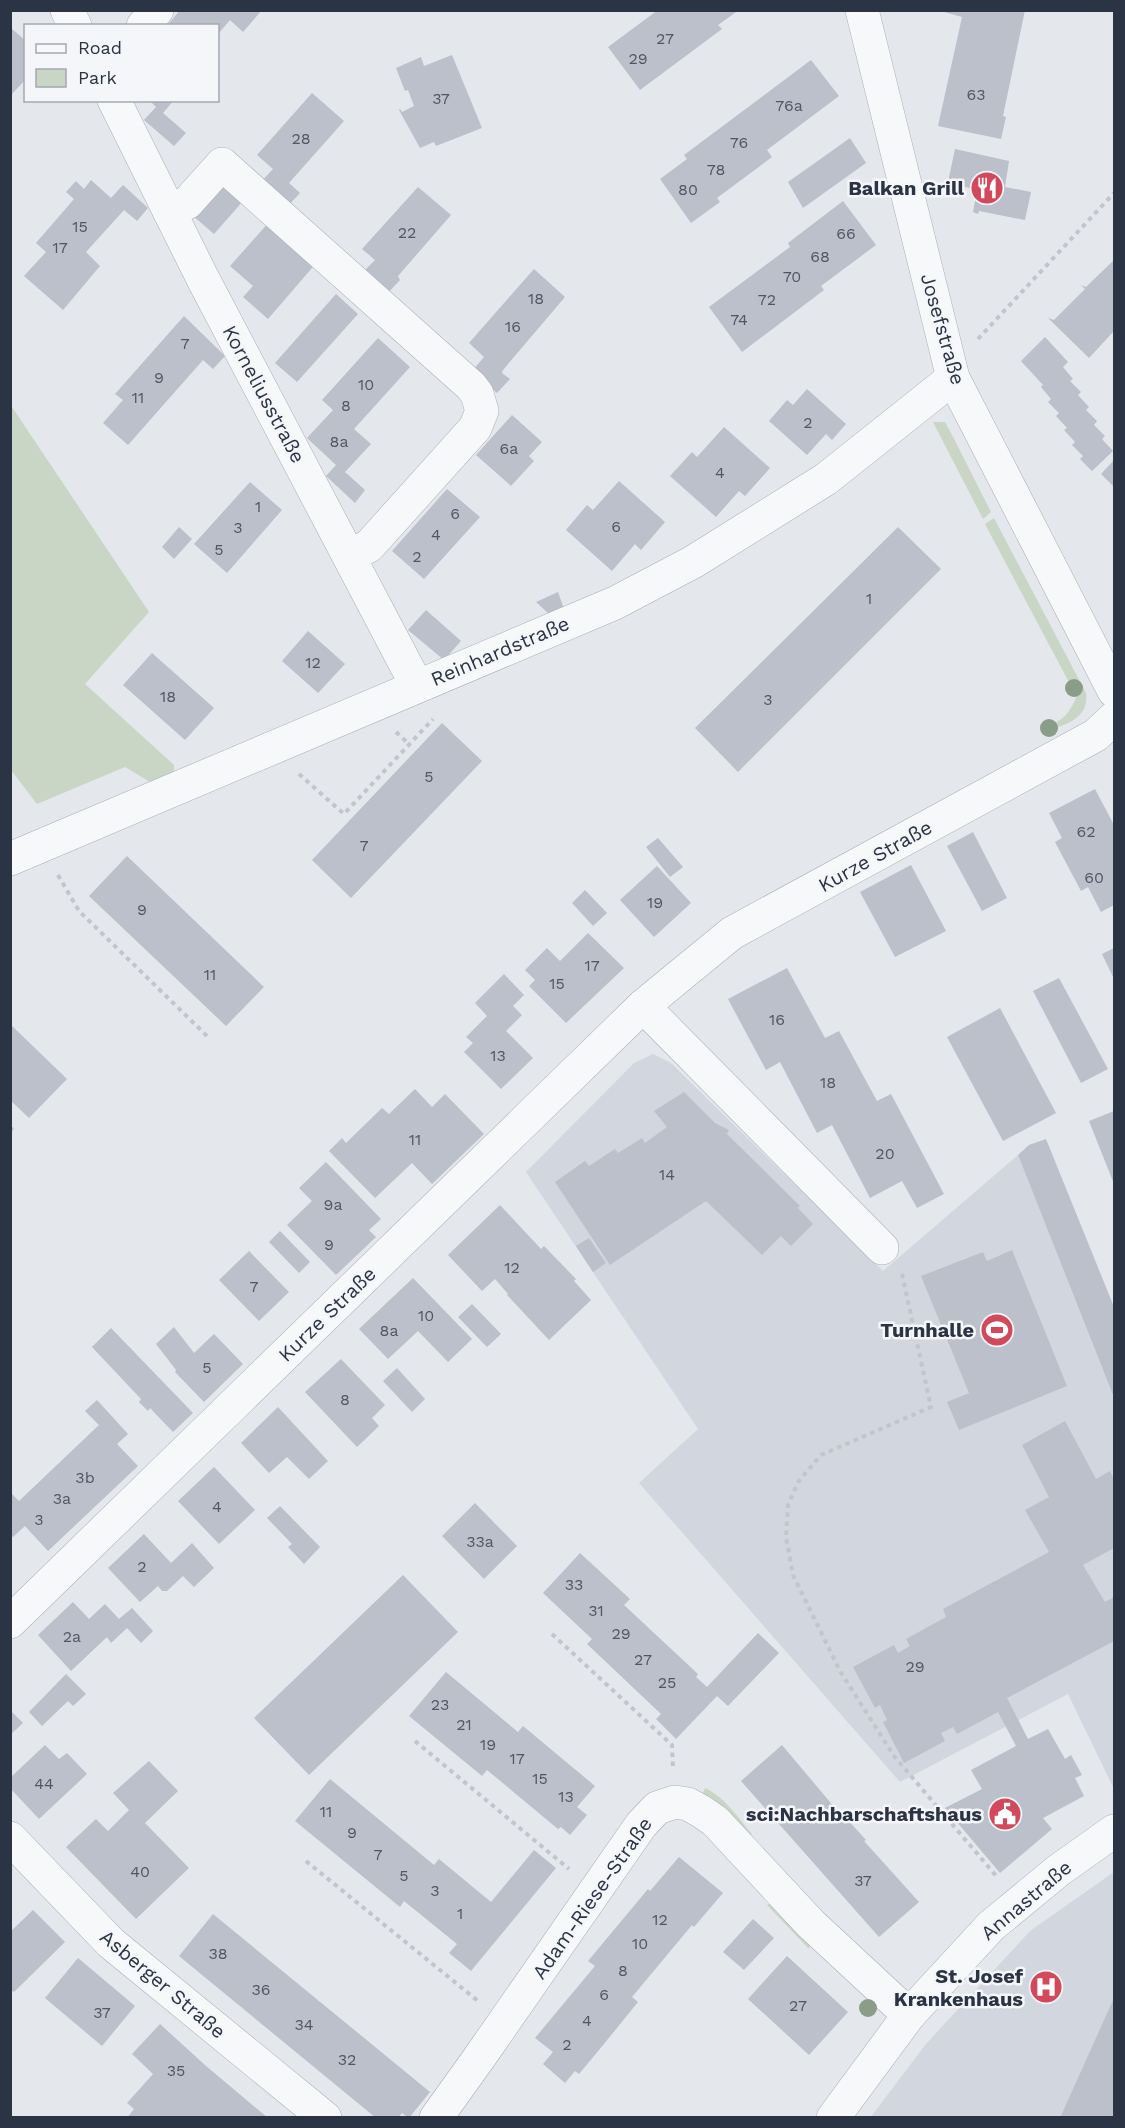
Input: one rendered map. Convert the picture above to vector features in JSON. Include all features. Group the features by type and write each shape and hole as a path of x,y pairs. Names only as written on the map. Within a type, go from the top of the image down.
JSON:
{"street":[{"path":"67,10 74,24"},
{"path":"145,24 157,10"},
{"name":"Josefstraße","path":"861,10 950,366 1114,691"},
{"name":"Korneliusstraße","path":"115,102 169,211 417,686"},
{"path":"169,211 187,203 222,164 435,352 477,394 482,411 475,428 369,546 349,556"},
{"name":"Reinhardstraße","path":"10,859 615,603 693,562 826,479 950,366"},
{"name":"Kurze Straße","path":"10,1622 643,1006 732,933 1096,735 1114,717"},
{"path":"643,1006 882,1248"},
{"path":"675,1802 688,1804 715,1821 812,1924 909,2015"},
{"name":"Adam-Riese-Straße","path":"436,2118 640,1825 657,1808 675,1802"},
{"name":"Annastraße","path":"833,2118 909,2015 992,1926 1019,1902 1114,1831"},
{"name":"Asberger Straße","path":"10,1838 111,1943 325,2118"}],"path":[{"path":"950,366 972,346 1114,193"},
{"path":"271,749 344,814 435,717"},
{"path":"54,869 80,911 210,1039"},
{"path":"882,1248 901,1269 931,1407 822,1455 798,1482 788,1505 786,1537 793,1575 840,1671 894,1756 1019,1902"},
{"path":"552,1634 672,1745 675,1802"},
{"path":"415,1741 595,1890"},
{"path":"306,1861 504,2023"}],"shaded area":[{"path":"653,1054 671,1063 883,1271 1018,1155 1114,1399 1114,1789 1068,1694 900,1782 639,1483 698,1429 526,1172 634,1063"},
{"name":"St. Josef Krankenhaus","path":"1114,1872 1114,2117 870,2118 926,2044 1030,1931"}],"green space":[{"path":"10,404 149,612 85,684 174,765 174,773 155,785 125,767 37,804 11,770"},
{"path":"933,422 945,422 951,433 991,512 983,519"},
{"path":"994,518 1086,693 1086,702 1078,716 1064,725 1040,733 1065,716 1076,698 985,524"},
{"path":"705,1788 725,1802 752,1834 746,1838 702,1796"},
{"path":"771,1903 810,1943 809,1949 767,1905"}],"building":[{"path":"180,10 262,10 243,32 230,20 219,33 219,24 169,24"},
{"path":"658,10 739,10 718,25 722,29 640,90 608,47"},
{"path":"937,10 1025,10 1003,116 1006,117 1001,139 938,126 962,17"},
{"path":"12,29 24,39 24,81 10,96 10,31"},
{"path":"452,55 482,128 436,146 434,142 420,148 399,110 402,112 414,106 396,68 421,57 424,66"},
{"path":"811,60 839,96 767,150 772,157 717,198 720,202 691,223 660,179 687,159 684,155"},
{"path":"312,93 344,121 289,183 300,193 286,208 259,184 273,169 257,155"},
{"path":"151,102 172,102 163,113 186,133 174,146 144,120 156,107"},
{"path":"850,138 866,163 803,208 788,182"},
{"path":"955,149 1009,161 1005,187 1031,192 1025,220 979,211 978,214 973,212 977,190 948,182"},
{"path":"91,180 111,198 123,185 148,208 137,221 124,210 86,252 100,266 63,310 24,276 46,252 36,243 74,199 66,192 76,181 84,189"},
{"path":"222,181 244,200 214,234 192,215"},
{"path":"418,187 451,215 398,276 400,280 387,294 362,273 375,260 362,249"},
{"path":"843,201 876,245 821,286 824,290 742,352 709,307 790,247 788,243"},
{"path":"271,220 318,261 268,319 243,297 253,286 230,266"},
{"path":"1114,260 1114,331 1089,358 1048,318 1054,320 1085,289 1081,285 1086,287"},
{"path":"534,269 565,297 503,370 502,373 510,379 497,393 472,371 484,357 469,343"},
{"path":"336,294 358,314 297,382 275,363"},
{"path":"184,316 225,356 213,369 203,360 128,445 103,423 123,400 115,394"},
{"path":"1045,337 1068,362 1063,367 1073,379 1070,381 1081,392 1078,395 1089,407 1086,410 1097,421 1094,425 1105,436 1102,439 1113,451 1092,471 1080,459 1083,456 1072,445 1075,442 1064,430 1067,428 1056,416 1059,413 1048,402 1051,399 1041,387 1043,385 1021,361"},
{"path":"378,338 410,367 354,429 371,444 345,472 365,490 355,503 326,476 336,465 307,438 333,410 322,400"},
{"path":"807,389 846,424 832,440 826,434 807,455 769,421 787,400 793,405"},
{"path":"512,415 542,442 529,456 534,461 511,486 476,455"},
{"path":"724,427 770,468 745,496 739,491 716,517 670,476 692,452 697,457"},
{"path":"1114,460 1114,487 1101,474"},
{"path":"619,481 665,522 641,550 635,544 612,571 566,530 587,505 593,510"},
{"path":"250,482 282,510 227,573 194,544"},
{"path":"447,489 480,517 424,579 392,551"},
{"path":"179,527 192,539 174,559 162,547"},
{"path":"898,527 941,569 738,772 695,728"},
{"path":"558,592 564,609 550,615 536,602"},
{"path":"426,610 461,641 444,660 408,630"},
{"path":"308,631 345,664 318,693 282,661"},
{"path":"152,653 214,708 185,740 123,685"},
{"path":"442,723 482,761 351,898 312,860"},
{"path":"1095,789 1114,825 1114,905 1101,912 1088,887 1081,891 1055,842 1062,838 1049,813"},
{"path":"973,832 1007,898 982,911 947,846"},
{"path":"658,838 683,867 670,877 646,847"},
{"path":"127,856 264,987 226,1026 89,896"},
{"path":"911,865 946,931 895,957 860,892"},
{"path":"657,866 691,903 654,937 620,900"},
{"path":"585,890 607,913 593,926 572,903"},
{"path":"588,933 624,968 566,1023 529,986 535,980 525,970 547,948 560,961"},
{"path":"1114,948 1114,979 1102,954"},
{"path":"787,968 825,1038 839,1031 877,1101 891,1094 944,1194 917,1208 902,1181 870,1198 832,1125 817,1133 780,1062 766,1070 728,999"},
{"path":"504,974 524,995 513,1006 522,1015 506,1031 533,1058 501,1089 464,1052 473,1043 466,1037 487,1016 475,1003"},
{"path":"1059,978 1108,1069 1081,1083 1033,991"},
{"path":"1000,1008 1056,1113 1003,1141 947,1037"},
{"path":"10,1024 67,1079 29,1118 10,1100"},
{"path":"415,1089 432,1107 445,1094 484,1134 432,1184 412,1163 375,1198 329,1151 342,1138 346,1143 382,1108 389,1114"},
{"path":"684,1092 715,1123 729,1130 727,1134 800,1206 798,1208 813,1224 791,1246 781,1236 762,1255 706,1201 610,1265 555,1182 585,1161 589,1166 615,1149 618,1153 642,1138 645,1143 667,1127 654,1111"},
{"path":"1114,1111 1114,1184 1089,1121"},
{"path":"1046,1139 1114,1307 1114,1398 1018,1155 1029,1145"},
{"path":"326,1162 381,1219 369,1230 376,1237 336,1275 287,1225 312,1201 299,1188"},
{"path":"500,1205 541,1249 544,1246 576,1279 574,1281 591,1300 549,1340 495,1279 482,1291 448,1255"},
{"path":"280,1231 310,1262 299,1273 269,1242"},
{"path":"589,1238 606,1263 593,1272 576,1246"},
{"name":"Turnhalle","path":"1012,1250 1067,1386 959,1430 947,1402 969,1393 921,1276 983,1252 987,1261"},
{"path":"249,1251 289,1292 259,1321 219,1280"},
{"path":"413,1278 472,1339 448,1362 418,1331 388,1359 359,1329"},
{"path":"472,1304 501,1334 487,1347 458,1317"},
{"path":"174,1327 194,1353 214,1334 243,1364 204,1402 175,1372 176,1370 156,1344"},
{"path":"111,1328 193,1413 173,1432 150,1408 148,1411 139,1402 141,1399 92,1347"},
{"path":"341,1359 385,1405 372,1418 379,1426 357,1447 305,1392"},
{"path":"397,1368 425,1399 412,1412 383,1381"},
{"path":"97,1400 128,1434 117,1444 138,1466 48,1551 25,1526 13,1537 10,1534 10,1492 19,1501 99,1425 85,1411"},
{"path":"278,1407 328,1461 309,1479 287,1457 269,1473 241,1443"},
{"path":"1065,1421 1096,1479 1110,1471 1114,1479 1114,1548 1083,1565 1105,1602 1114,1597 1114,1641 1007,1698 1028,1739 1048,1729 1065,1759 1071,1755 1082,1775 1075,1778 1084,1796 1043,1818 1052,1829 1000,1873 945,1808 982,1789 971,1770 1016,1746 998,1712 957,1734 953,1727 941,1733 945,1741 904,1763 883,1722 887,1720 880,1705 875,1708 853,1667 894,1645 898,1653 910,1646 906,1639 946,1617 943,1609 1049,1552 1025,1510 1049,1497 1022,1445"},
{"path":"214,1467 255,1510 219,1544 178,1501"},
{"path":"475,1503 517,1546 484,1579 442,1536"},
{"path":"280,1506 320,1547 304,1564 288,1547 292,1544 267,1518"},
{"path":"144,1534 171,1563 192,1543 214,1568 194,1587 183,1576 167,1591 162,1591 158,1586 140,1602 108,1568"},
{"path":"580,1553 630,1599 624,1605 698,1674 696,1677 707,1687 758,1633 779,1653 728,1706 717,1696 676,1739 656,1719 661,1714 587,1644 592,1639 543,1593"},
{"path":"403,1575 458,1632 309,1775 254,1718"},
{"path":"73,1602 89,1619 105,1604 119,1619 132,1608 153,1631 141,1643 127,1628 111,1643 107,1637 71,1671 38,1635"},
{"path":"446,1672 518,1732 523,1726 595,1786 577,1807 587,1815 570,1835 561,1827 558,1829 487,1770 482,1776 409,1716"},
{"path":"66,1674 86,1694 73,1706 68,1701 42,1726 29,1712"},
{"path":"10,1710 23,1723 10,1735"},
{"path":"45,1745 59,1759 67,1753 87,1774 39,1819 10,1788 10,1778"},
{"path":"782,1745 919,1902 879,1937 741,1781"},
{"path":"149,1761 178,1791 145,1823 189,1868 136,1919 66,1847 96,1819 108,1831 129,1810 113,1793"},
{"path":"330,1779 434,1865 439,1859 491,1902 534,1850 556,1868 471,1971 449,1953 457,1944 404,1901 400,1907 295,1821"},
{"path":"679,1857 723,1893 694,1927 692,1925 632,1997 638,2002 599,2050 579,2074 575,2071 565,2083 543,2064 553,2052 535,2038 595,1966 588,1961 648,1889 650,1891"},
{"path":"33,1910 65,1942 14,1992 10,1989 10,1932"},
{"path":"213,1914 430,2092 409,2118 402,2113 398,2118 376,2118 179,1956"},
{"path":"753,1919 774,1938 744,1970 723,1952"},
{"path":"787,1956 848,2012 809,2055 748,1999"},
{"path":"78,1958 135,2006 102,2046 45,1998"},
{"path":"1114,1998 1114,2118 1060,2118"},
{"path":"160,2024 268,2118 127,2118 134,2109 127,2103 153,2074 132,2054"}],"place":[{"name":"Balkan Grill","path":"987,188"},
{"name":"Turnhalle","path":"997,1330"},
{"name":"sci:Nachbarschaftshaus","path":"1005,1814"},
{"name":"St. Josef Krankenhaus","path":"1046,1987"}]}
